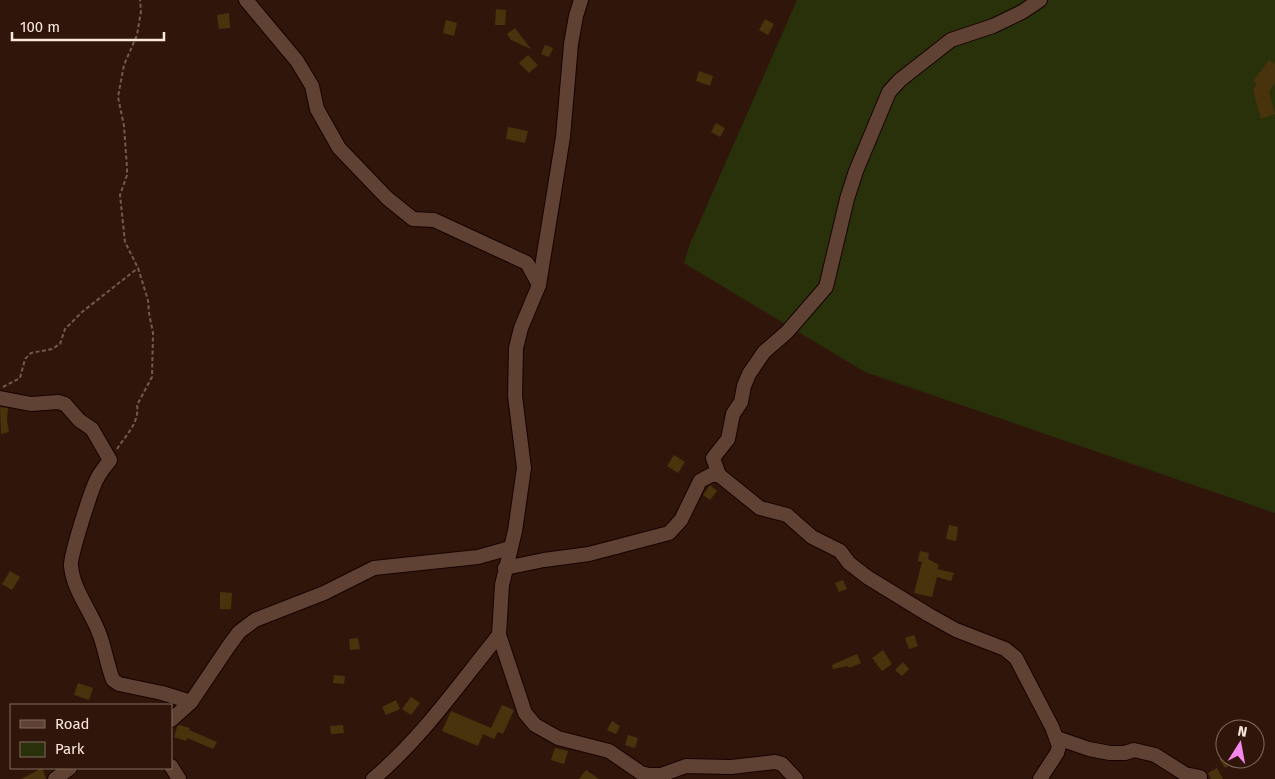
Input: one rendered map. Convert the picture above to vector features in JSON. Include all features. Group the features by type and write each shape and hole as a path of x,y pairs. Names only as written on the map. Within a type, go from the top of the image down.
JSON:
{"street":[{"path":"246,0 296,61 307,78 312,86 317,109 339,148 387,198 413,219 434,220 527,263 539,285"},
{"path":"581,0 571,44 563,137 539,285 521,328 516,348 515,396 524,468 520,498 505,568 499,635 525,713 535,725 558,738 609,751 641,773 649,775 661,774 686,766 731,767 775,762 782,764 796,779"},
{"path":"505,568 589,554 669,533 680,520 700,481 707,462 728,439 734,414 741,402 744,386 749,374 764,352 787,332 826,287 850,190 889,92 900,80 951,40 993,26 1022,12 1040,0"},
{"path":"0,398 31,404 58,402 64,404 79,420 92,429 110,460 96,480 74,548 71,566 75,582 86,608 95,622 105,649 113,680 120,684 162,693 191,702"},
{"path":"714,456 714,462 719,475 760,508 787,515 816,539 832,545 840,551 849,563 867,577 928,615 956,630 1005,648 1016,658 1058,738 1059,746 1057,752 1040,779"},
{"path":"700,481 711,475 719,475"},
{"path":"172,719 191,702 240,632 255,620 324,593 374,568 478,557 510,548"},
{"path":"372,779 414,740 499,635"},
{"path":"1058,738 1089,749 1110,753 1125,753 1134,750 1155,755 1178,770 1200,777"},
{"path":"172,768 178,779"},
{"path":"55,779 69,769"}],"path":[{"path":"110,460 136,420 137,405 152,377 153,333 148,313 148,300 138,268 125,242 120,196 127,175 127,168 124,126 118,97 124,65 137,35 141,12 140,0"},
{"path":"0,389 20,378 25,358 31,353 52,349 60,344 65,329 82,312 138,268"}],"green space":[{"path":"797,0 1275,0 1275,513 865,372 684,263 690,244"}],"building":[{"path":"496,9 506,10 505,25 495,25"},
{"path":"229,13 230,28 219,29 217,15"},
{"path":"765,19 774,24 768,35 759,30"},
{"path":"446,20 457,23 454,36 443,33"},
{"path":"515,28 531,49 511,40 507,34"},
{"path":"545,45 553,48 549,57 541,54"},
{"path":"528,55 538,65 529,73 519,63"},
{"path":"1269,60 1275,64 1275,83 1269,92 1275,114 1261,119 1253,90 1257,84 1253,81"},
{"path":"699,71 713,76 710,86 696,81"},
{"path":"716,123 725,128 720,137 711,132"},
{"path":"508,127 528,131 525,143 506,139"},
{"path":"0,407 8,408 7,421 9,432 1,434"},
{"path":"674,455 685,462 678,473 667,466"},
{"path":"710,485 717,491 710,500 703,495"},
{"path":"949,525 958,527 956,541 946,539"},
{"path":"920,551 929,553 928,559 939,565 937,569 954,573 951,581 937,577 932,597 914,593 922,562 918,561"},
{"path":"10,571 20,577 12,590 2,584"},
{"path":"843,580 847,589 839,592 835,583"},
{"path":"220,592 232,593 231,609 220,609"},
{"path":"914,635 918,646 909,649 905,638"},
{"path":"358,638 360,649 350,650 349,639"},
{"path":"883,650 892,664 882,671 872,658"},
{"path":"857,654 861,663 849,668 848,666 833,669 832,665"},
{"path":"903,662 909,669 902,676 895,670"},
{"path":"334,675 345,676 344,684 333,683"},
{"path":"78,683 93,688 89,700 74,695"},
{"path":"411,697 420,703 411,715 402,709"},
{"path":"396,700 400,709 386,715 382,707"},
{"path":"502,705 514,710 503,734 498,732 494,739 483,734 478,746 442,731 451,711 491,728"},
{"path":"612,721 620,726 616,734 607,730"},
{"path":"179,725 190,728 189,730 217,742 213,749 187,738 186,741 174,737"},
{"path":"343,725 344,733 331,734 330,726"},
{"path":"628,735 638,738 635,748 625,745"},
{"path":"555,748 568,751 564,764 551,760"},
{"path":"42,769 46,779 21,779"},
{"path":"1218,769 1223,779 1211,779 1208,773"},
{"path":"586,770 599,779 579,779"}]}
